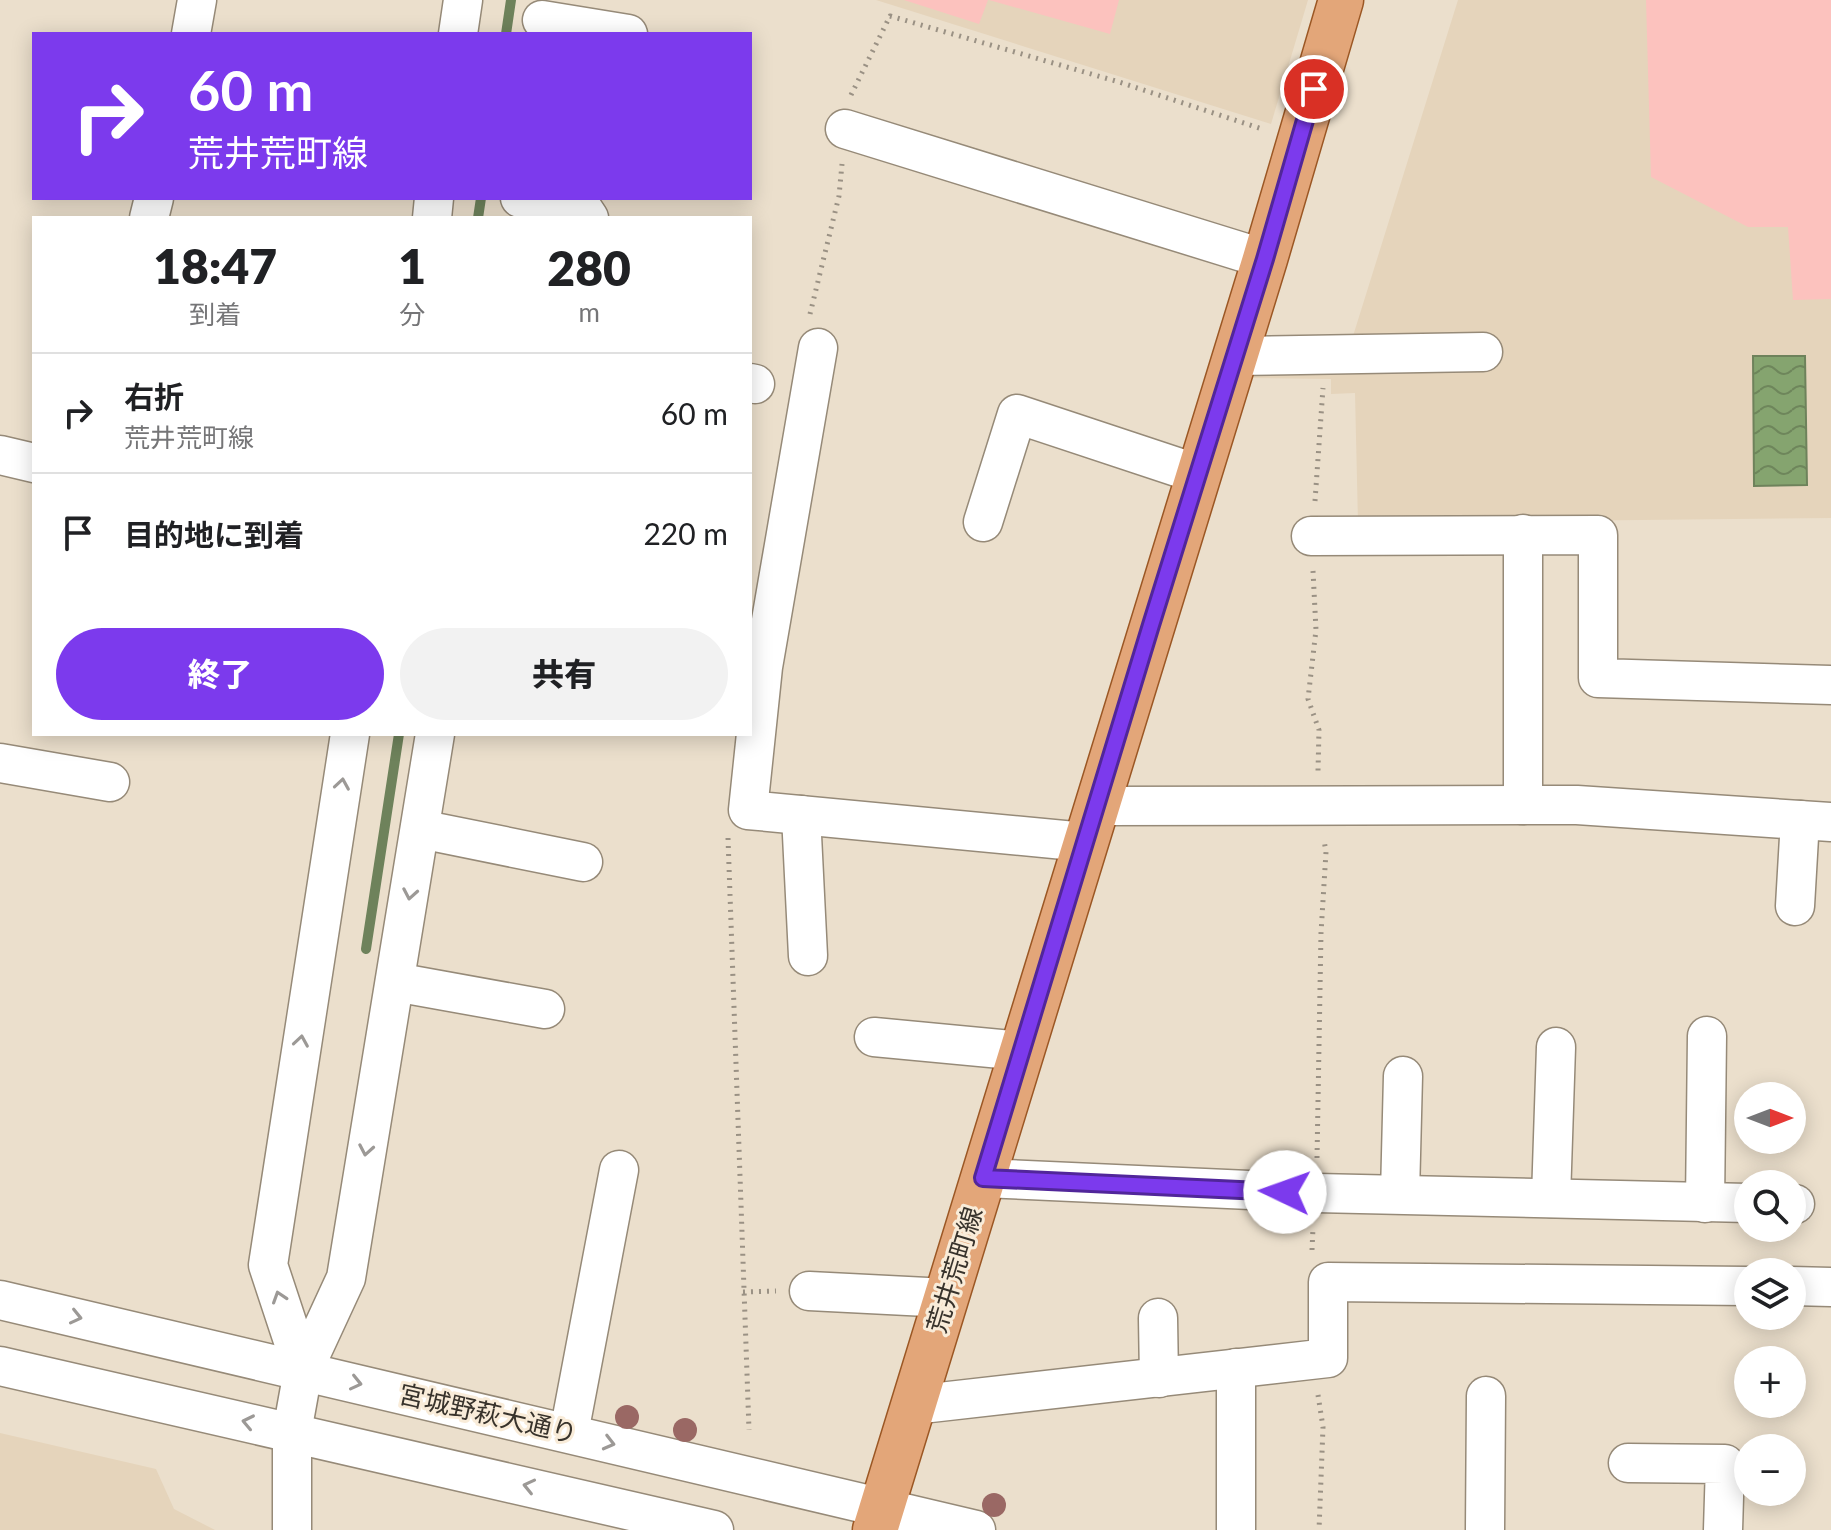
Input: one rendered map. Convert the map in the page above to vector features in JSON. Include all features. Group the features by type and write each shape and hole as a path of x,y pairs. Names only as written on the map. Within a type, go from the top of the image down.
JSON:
{"main road":[{"name":"荒井荒町線","path":"878,1519 1265,259 1341,0"}],"street":[{"path":"191,32 197,0"},
{"path":"458,32 463,0"},
{"path":"542,18 617,32"},
{"path":"845,129 1265,259"},
{"path":"534,200 581,206 588,216"},
{"path":"818,348 763,667 748,810 801,815 1091,824 1577,805 1816,821 1795,906"},
{"path":"1235,356 1483,352"},
{"path":"983,522 1017,414 1198,474"},
{"path":"0,455 32,463"},
{"path":"1523,534 1523,805"},
{"path":"1311,536 1598,535 1598,678 1831,685"},
{"path":"303,1371 268,1265 350,736"},
{"path":"292,1530 292,1432 303,1371 346,1278 435,736"},
{"path":"0,763 110,782"},
{"path":"801,815 808,956"},
{"path":"420,829 583,862"},
{"path":"395,982 545,1009"},
{"path":"1705,1203 1707,1036"},
{"path":"874,1037 1022,1051"},
{"path":"1551,1198 1556,1047"},
{"path":"1400,1194 1403,1076"},
{"path":"569,1433 619,1170"},
{"path":"983,1178 1734,1203"},
{"path":"913,1405 1328,1358 1328,1282 1734,1286"},
{"path":"1806,1286 1831,1287"},
{"path":"809,1291 947,1298"},
{"name":"宮城野萩大通り","path":"0,1300 569,1433 878,1519 976,1530"},
{"path":"1158,1318 1159,1378"},
{"path":"0,1366 714,1530"},
{"path":"1236,1368 1236,1530"},
{"path":"1485,1530 1486,1396"},
{"path":"1628,1463 1725,1464 1723,1530"}],"path":[{"path":"845,129 848,101 890,16 1119,82 1272,132"},
{"path":"728,830 749,1430"},
{"path":"1312,1359 1323,1427 1319,1530"}],"shaded area":[{"path":"876,0 1308,0 1271,124"},
{"path":"904,0 988,0 979,24"},
{"path":"989,0 1119,0 1110,34"},
{"path":"1458,0 1831,0 1831,518 1358,523 1355,393 1331,394 1331,379 1252,378 1263,338 1353,336"},
{"path":"1646,0 1831,0 1831,299 1793,300 1788,227 1748,227 1651,177"},
{"path":"0,1433 156,1469 174,1509 215,1530 0,1530"}],"water":[{"path":"1753,356 1805,356 1807,485 1754,486"}],"waterway":[{"path":"506,32 511,0"},
{"path":"478,216 481,200"},
{"path":"366,949 399,736"}],"route":[{"path":"1285,1192 983,1178 1265,259 1314,89"}]}
